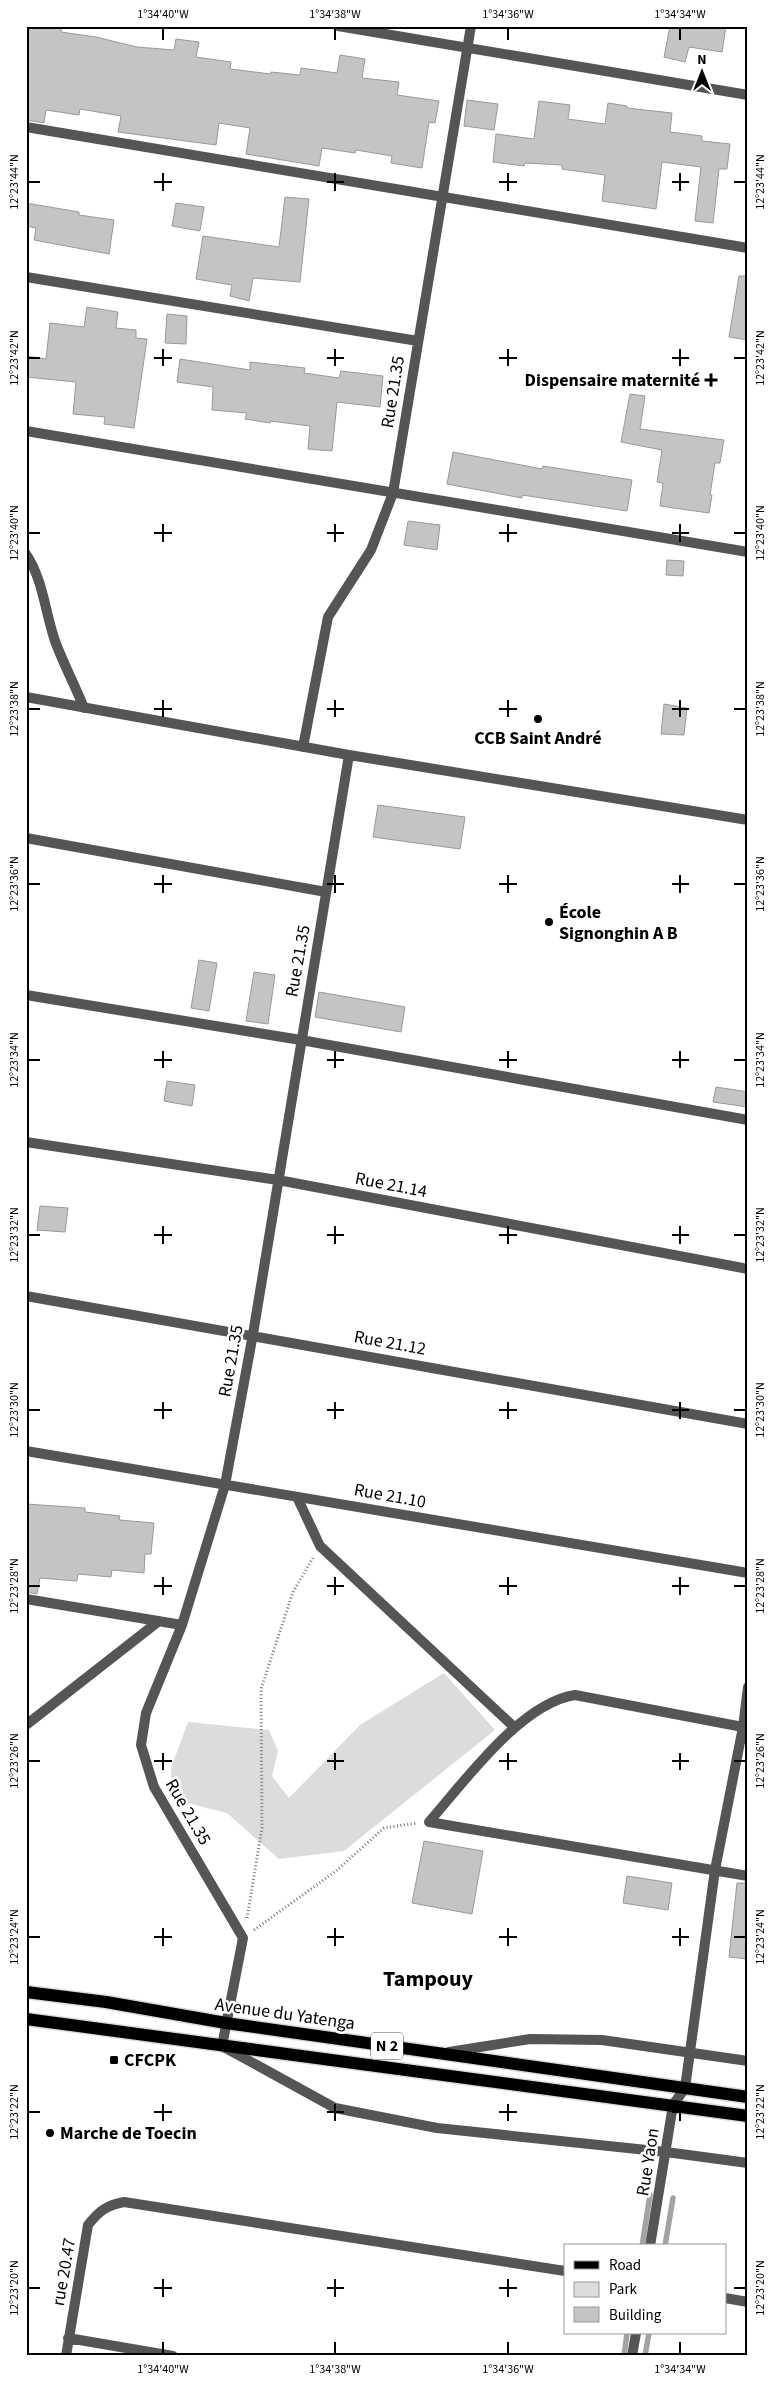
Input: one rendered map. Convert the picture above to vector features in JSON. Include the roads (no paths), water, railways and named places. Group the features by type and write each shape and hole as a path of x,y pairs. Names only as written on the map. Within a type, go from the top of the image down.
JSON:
{"main road":[{"name":"Avenue du Yatenga","path":"26,1992 106,2002 226,2023 748,2097"},
{"name":"N 2","path":"26,2019 748,2116"}],"street":[{"path":"338,26 748,96"},
{"name":"Rue 21.35","path":"303,747 328,617 371,550 393,493 472,26"},
{"path":"26,127 748,248"},
{"path":"26,277 418,341"},
{"path":"26,431 748,552"},
{"path":"26,554 42,589 46,613 56,644 84,708"},
{"path":"26,697 349,755 748,820"},
{"name":"Rue 21.35","path":"226,2023 243,1938 154,1787 141,1745 146,1713 182,1624 225,1485 253,1334 349,755"},
{"path":"26,838 326,892"},
{"path":"26,995 301,1040 748,1120"},
{"name":"Rue 21.14","path":"26,1142 278,1180 748,1270"},
{"name":"Rue 21.12","path":"26,1296 253,1334 748,1424"},
{"name":"Rue 21.10","path":"26,1451 748,1574"},
{"path":"297,1497 320,1546 514,1727"},
{"path":"26,1599 182,1624"},
{"path":"26,1725 160,1621"},
{"path":"685,2088 715,1870 745,1728 748,1687"},
{"path":"745,1728 576,1695 560,1697 514,1727 429,1822 748,1876"},
{"path":"226,2023 222,2046 335,2108 437,2128 666,2152 748,2163"},
{"path":"440,2054 530,2039 602,2040 748,2061"},
{"name":"Rue Yaon","path":"650,2244 673,2105 685,2088"},
{"name":"rue 20.47","path":"66,2356 88,2225 98,2212 111,2204 124,2202 564,2271"},
{"path":"726,2298 748,2302"},
{"path":"632,2356 636,2334"},
{"path":"68,2338 173,2356"}],"waterway":[{"path":"642,2244 650,2195"},
{"path":"665,2244 673,2198"},
{"path":"624,2356 627,2334"},
{"path":"645,2356 649,2334"}],"place":[{"name":"Dispensaire maternité","path":"711,380"},
{"name":"CCB Saint André","path":"538,719"},
{"name":"École Signonghin A B","path":"549,922"},
{"name":"CFCPK","path":"114,2060"},
{"name":"Marche de Toecin","path":"50,2133"}],"district":[{"name":"Tampouy","path":"428,1979"}]}
